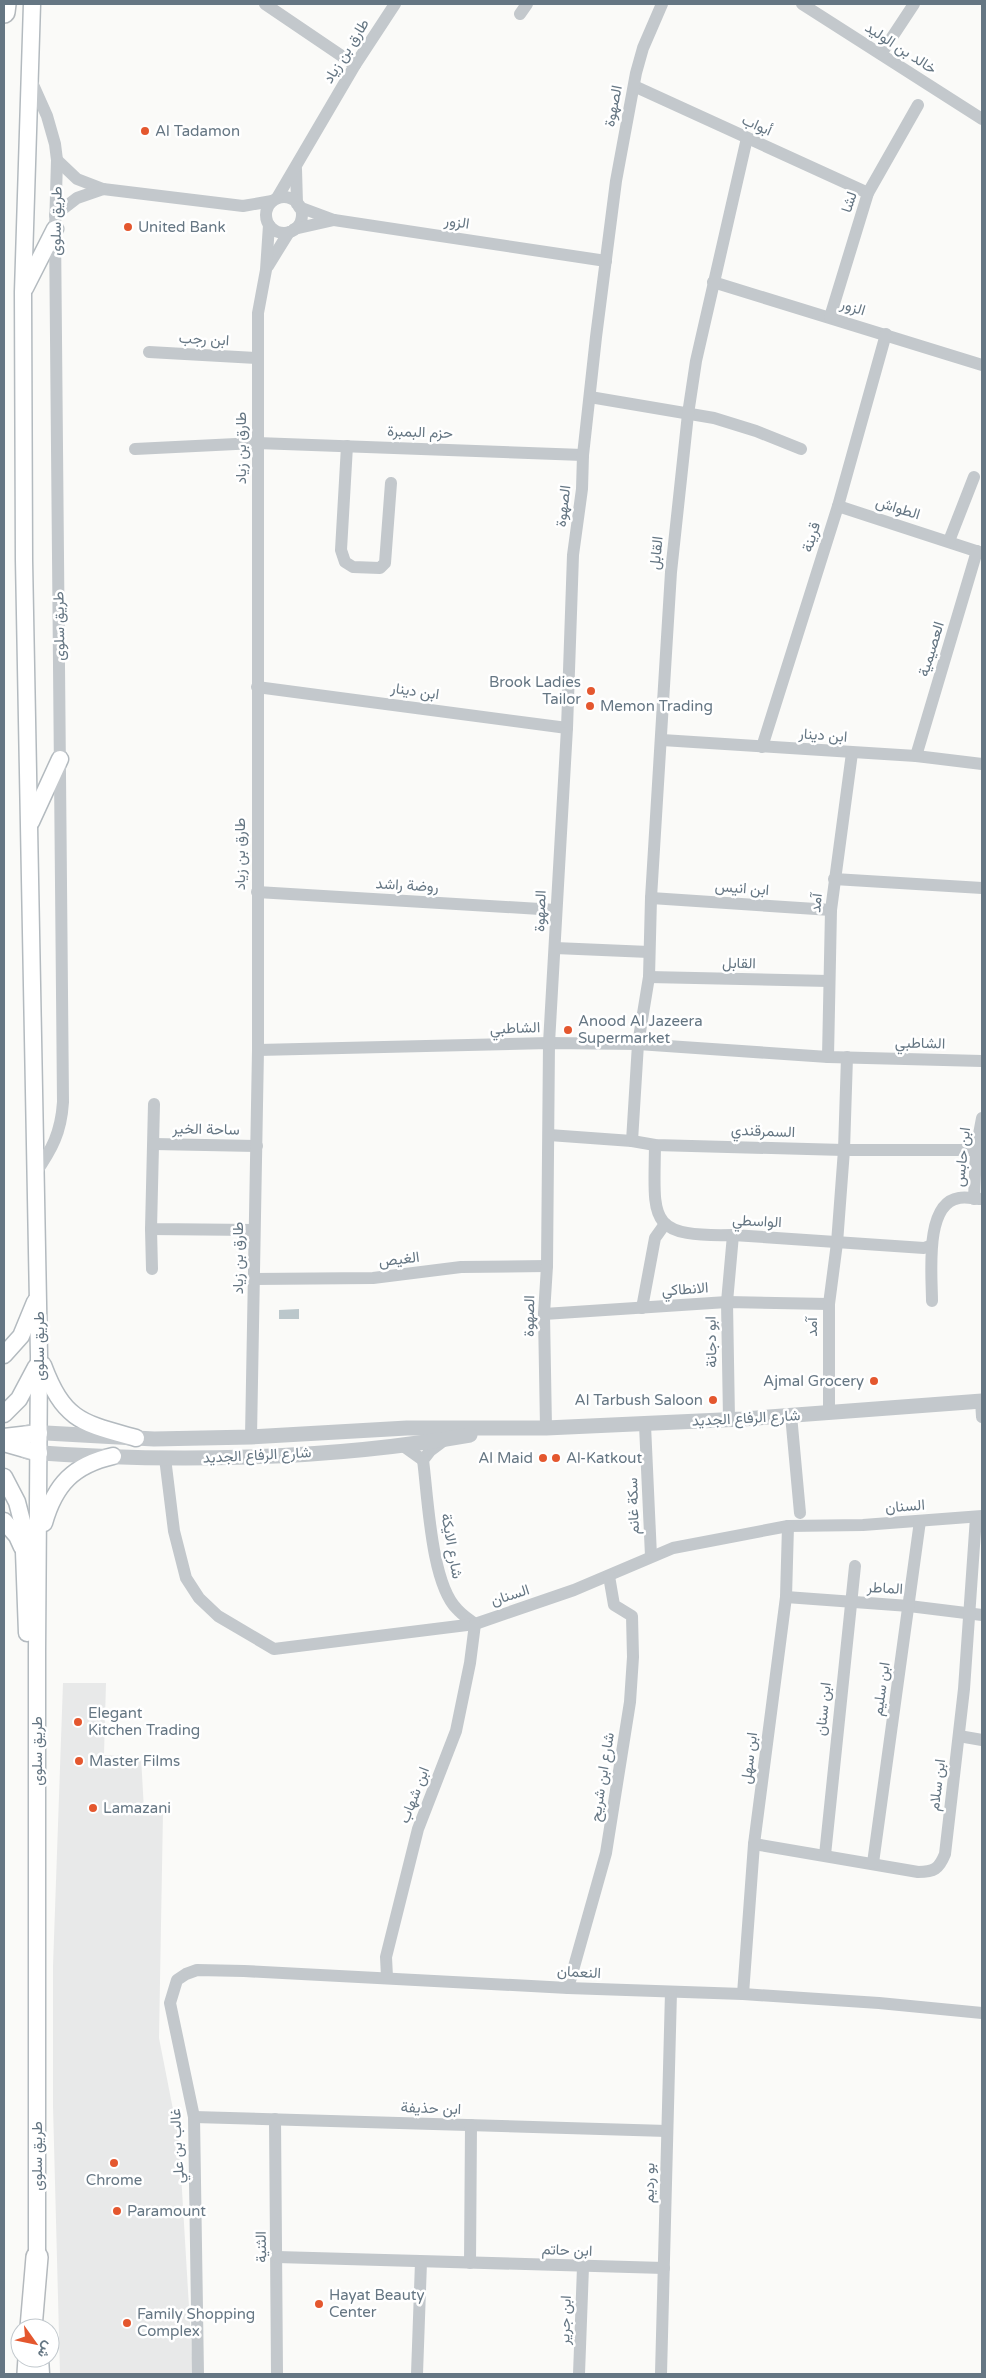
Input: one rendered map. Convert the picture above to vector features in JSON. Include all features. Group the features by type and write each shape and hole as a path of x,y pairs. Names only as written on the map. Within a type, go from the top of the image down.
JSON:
{"highway":[{"path":"4,4 4,12"},
{"path":"32,2318 37,2257"}],"main road":[{"name":"طريق سلوى","path":"32,4 23,292 24,560 39,1356 37,1652 37,2257 39,2318"},
{"path":"23,292 55,222"},
{"path":"29,827 60,759"},
{"path":"4,1356 21,1336 38,1293"},
{"path":"4,1414 19,1399 28,1386 39,1356"},
{"path":"39,1356 51,1388 63,1407 90,1425 136,1438"},
{"path":"4,1436 39,1434"},
{"path":"4,1443 39,1453"},
{"path":"39,1540 53,1497 64,1481 84,1465 113,1456"},
{"path":"4,1477 17,1502 23,1525 27,1634 37,1652"},
{"path":"4,1521 17,1536 24,1551"}],"street":[{"path":"265,4 355,64"},
{"name":"طارق بن زياد","path":"275,200 296,169 355,64 395,4"},
{"name":"الصهوة","path":"546,1428 544,1314 547,1266 549,1043 567,728 573,555 616,181 643,48 662,4"},
{"name":"خالد بن الوليد","path":"802,4 982,119"},
{"path":"881,54 914,4"},
{"name":"طريق سلوى","path":"29,75 52,129 57,160 55,222 63,1102 62,1123 56,1141 35,1174"},
{"name":"أبواب","path":"634,86 868,193"},
{"name":"لشا","path":"830,317 868,193 918,106"},
{"name":"القابل","path":"632,1141 638,1044 648,977 670,572 688,414 696,361 747,138"},
{"path":"57,160 77,179 103,189 242,206 290,198 298,205"},
{"path":"242,206 268,223 276,231 292,230 301,218 298,205 296,169"},
{"path":"55,222 76,198 103,189"},
{"path":"268,223 266,210 275,200"},
{"name":"الزور","path":"298,205 334,220 606,261"},
{"name":"الزور","path":"292,230 334,220"},
{"name":"طارق بن زياد","path":"251,1437 256,1072 258,1050 258,313 266,270 268,223"},
{"name":"طارق بن زياد","path":"266,270 275,252 292,230"},
{"name":"الزور","path":"713,282 982,365"},
{"name":"قرينة","path":"762,747 838,506 886,334"},
{"name":"ابن رجب","path":"149,352 258,358"},
{"path":"590,397 714,418 756,431 801,449"},
{"name":"حزم البمبرة","path":"135,449 257,443 583,455"},
{"path":"347,446 341,550 345,562 353,567 380,568 385,563 391,484"},
{"path":"949,541 974,477"},
{"name":"الطواش","path":"838,506 980,552"},
{"name":"العصيمية","path":"916,756 980,552"},
{"name":"ابن دينار","path":"257,687 567,728"},
{"name":"ابن دينار","path":"662,740 916,756 982,764"},
{"name":"آمد","path":"828,1056 829,981 834,879 852,753"},
{"path":"834,879 982,888"},
{"name":"روضة راشد","path":"257,892 556,910"},
{"name":"ابن انيس","path":"651,898 832,910"},
{"path":"555,948 649,952"},
{"name":"القابل","path":"648,977 829,981"},
{"name":"الشاطبي","path":"258,1050 549,1043 638,1044 847,1057 982,1061"},
{"path":"844,1150 847,1057"},
{"name":"ساحة الخير","path":"152,1269 154,1104"},
{"name":"ابن حابس","path":"978,1199 976,1150 982,1118"},
{"name":"السمرقندي","path":"549,1135 632,1141 654,1145 844,1150 976,1150"},
{"name":"ساحة الخير","path":"154,1144 256,1146"},
{"path":"642,1308 655,1238 665,1224 660,1218 654,1201 654,1145"},
{"name":"آمد","path":"829,1413 829,1304 838,1243 844,1150"},
{"path":"932,1301 932,1245 935,1220 945,1205 958,1198 978,1199"},
{"name":"الواسطي","path":"665,1224 679,1232 690,1234 733,1235 924,1248 932,1245"},
{"path":"151,1230 254,1230"},
{"name":"ابو دجانة","path":"729,1419 727,1302 733,1235"},
{"name":"الغيص","path":"254,1279 373,1278 461,1267 547,1266"},
{"name":"الانطاكي","path":"544,1314 727,1302 829,1304"},
{"path":"982,1401 982,1417"},
{"name":"شارع الرفاع الجديد","path":"4,1430 39,1434 136,1438 251,1437 407,1428 546,1428 645,1425 982,1401"},
{"path":"791,1415 800,1513"},
{"name":"سكة غانم","path":"645,1425 651,1556"},
{"name":"شارع الرفاع الجديد","path":"4,1450 165,1458 252,1457 402,1445 509,1428"},
{"path":"402,1445 423,1460 430,1451 446,1439"},
{"name":"السنان","path":"165,1458 174,1531 186,1578 199,1598 218,1616 274,1649 475,1624 528,1607 609,1576 673,1548 788,1526 863,1525 979,1517"},
{"name":"شارع الايكة","path":"423,1460 437,1569 443,1589 456,1609 475,1624"},
{"name":"ابن سلام","path":"754,1844 918,1872 932,1872 940,1866 945,1854 976,1615 979,1517"},
{"name":"ابن سليم","path":"874,1863 920,1520"},
{"name":"ابن سهل","path":"743,1994 747,1909 754,1844 786,1597 788,1526"},
{"name":"ابن سنان","path":"825,1855 855,1566"},
{"name":"شارع ابن شريح","path":"568,1988 606,1853 630,1702 633,1657 632,1616 614,1605 609,1576"},
{"name":"الماطر","path":"786,1597 908,1606 976,1615"},
{"name":"ابن شهاب","path":"386,1977 386,1957 418,1829 456,1731 470,1663 475,1624"},
{"path":"959,1736 982,1740"},
{"name":"النعمان","path":"177,1980 197,1970 386,1977 568,1988 743,1994 879,2003 982,2014"},
{"name":"غالب بن علي","path":"177,1980 170,2003 194,2117 198,2374"},
{"name":"بو رديم","path":"661,2374 671,1992"},
{"name":"ابن حذيفة","path":"194,2117 667,2131"},
{"name":"الثنية","path":"275,2119 277,2374"},
{"path":"470,2125 470,2263"},
{"name":"ابن حاتم","path":"277,2257 664,2268"},
{"path":"417,2374 421,2262"},
{"name":"ابن جرير","path":"579,2374 583,2267"}],"shaded area":[{"path":"299,1309 299,1319 279,1319 279,1310"},
{"path":"63,1683 106,1683 104,1755 141,1757 144,1810 163,1812 159,2038 179,2140 193,2374 60,2374 53,2106 53,1966"}],"place":[{"name":"Al Tadamon","path":"145,131"},
{"name":"United Bank","path":"128,227"},
{"name":"Brook Ladies Tailor","path":"591,691"},
{"name":"Memon Trading","path":"590,706"},
{"name":"Anood Al Jazeera Supermarket","path":"568,1030"},
{"name":"Ajmal Grocery","path":"874,1381"},
{"name":"Al Tarbush Saloon","path":"713,1400"},
{"name":"Al Maid","path":"543,1458"},
{"name":"Al-Katkout","path":"556,1458"},
{"name":"Elegant Kitchen Trading","path":"78,1722"},
{"name":"Master Films","path":"79,1761"},
{"name":"Lamazani","path":"93,1808"},
{"name":"Chrome","path":"114,2163"},
{"name":"Paramount","path":"117,2211"},
{"name":"Hayat Beauty Center","path":"319,2304"},
{"name":"Family Shopping Complex","path":"127,2323"}]}
